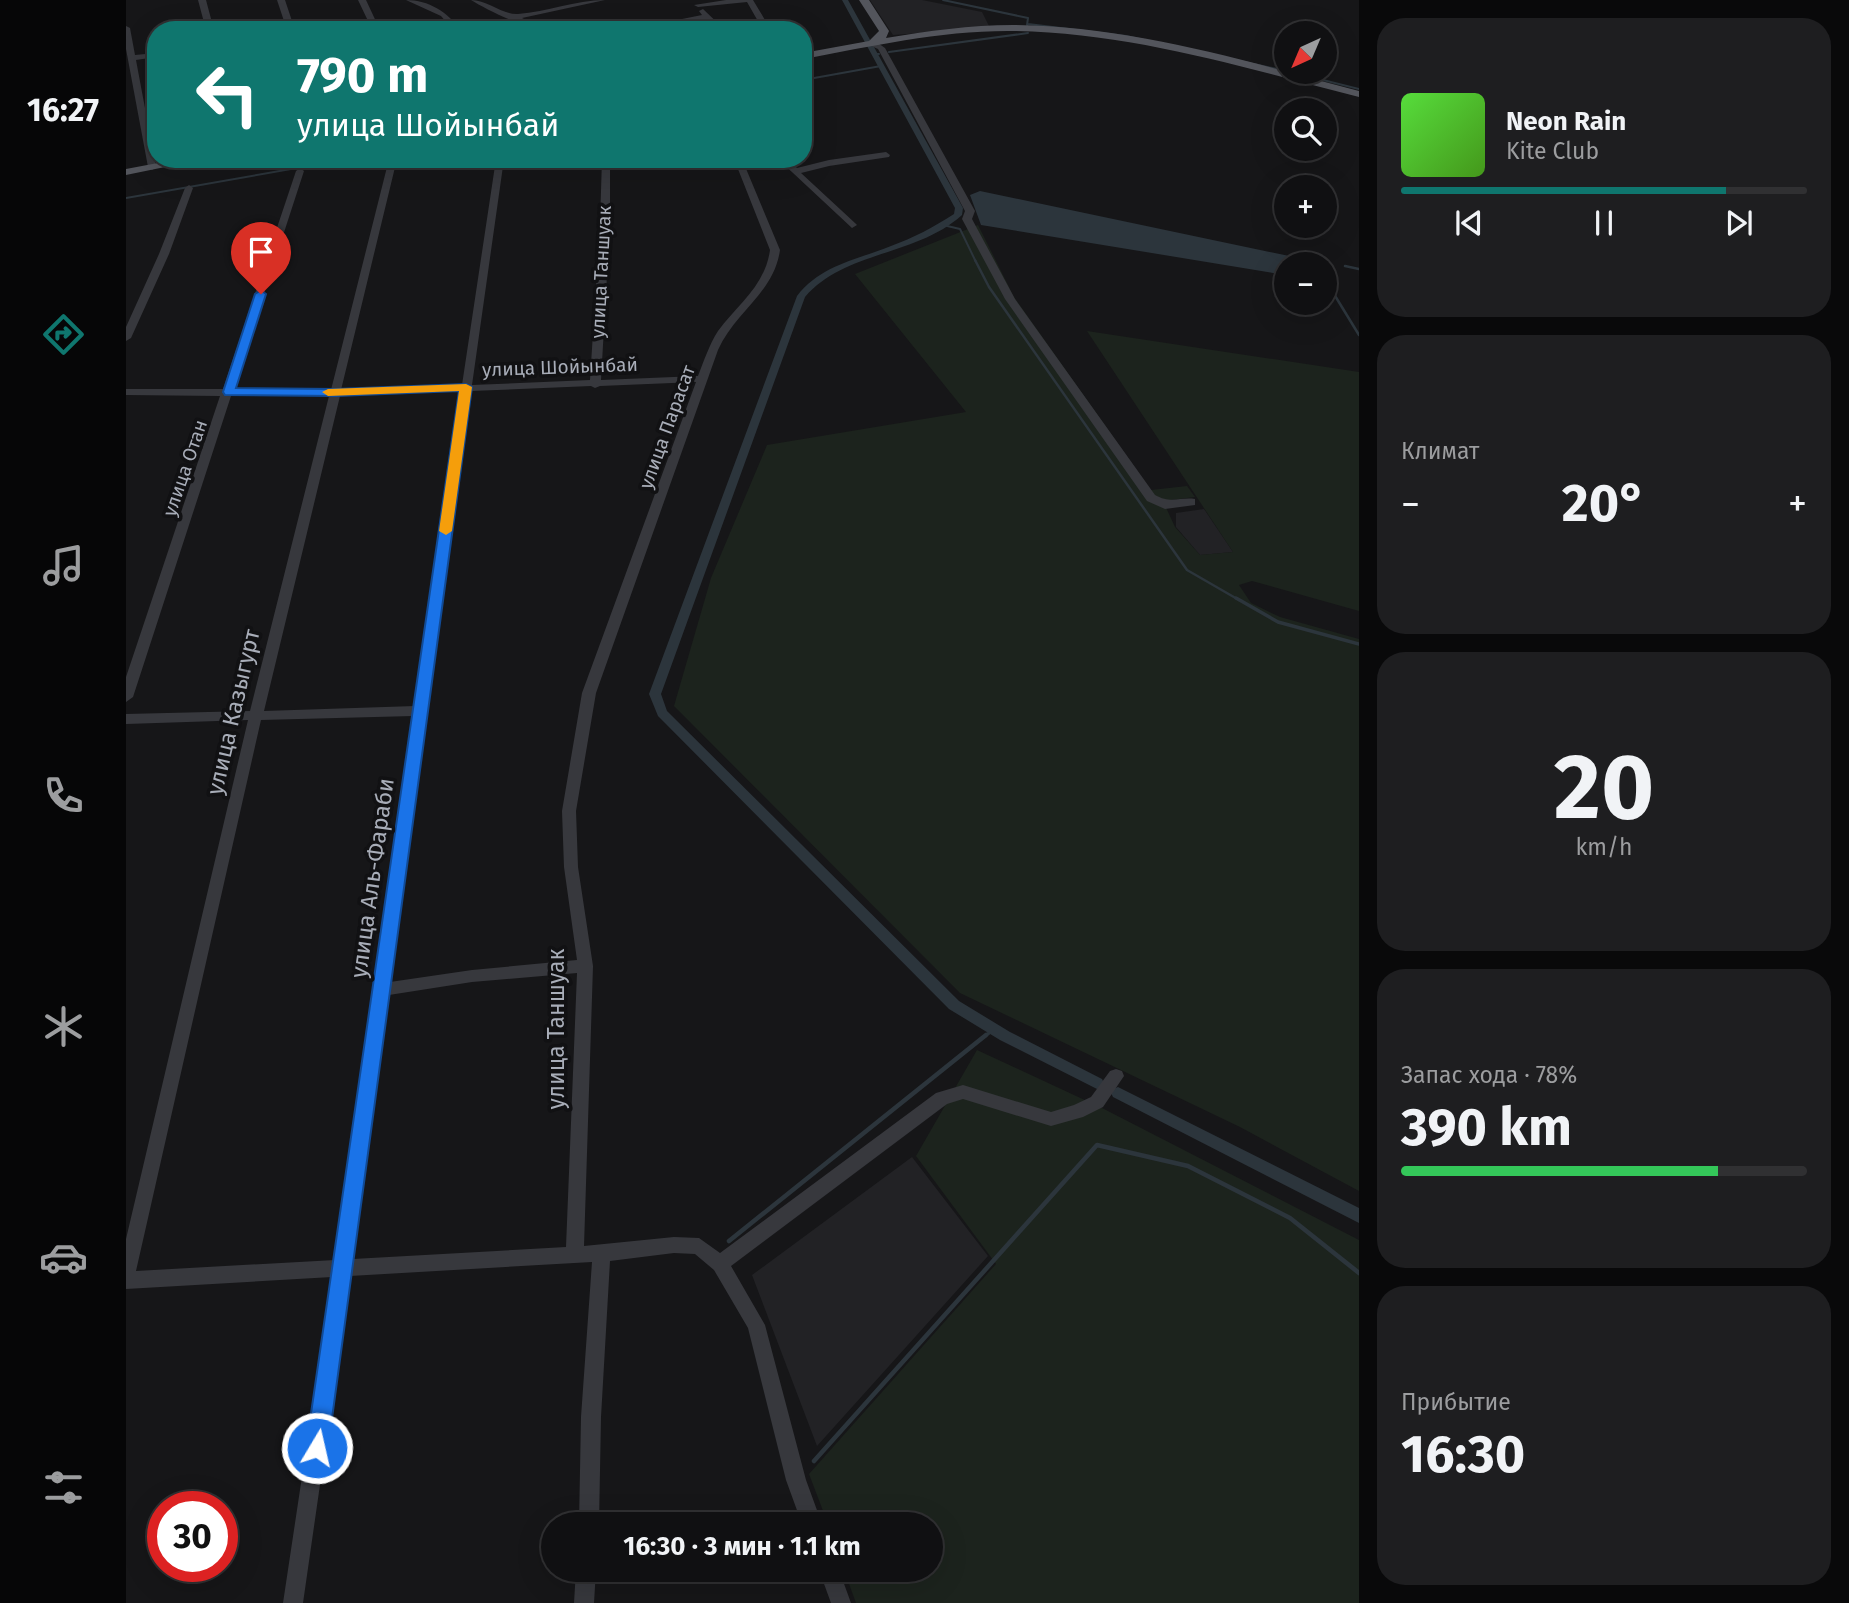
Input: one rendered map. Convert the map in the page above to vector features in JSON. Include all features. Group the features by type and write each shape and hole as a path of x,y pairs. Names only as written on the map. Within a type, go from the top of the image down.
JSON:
{"main road":[{"path":"864,0 884,31 872,44"},
{"path":"812,54 857,46 996,29 1083,32 1169,47 1359,94"},
{"path":"126,172 147,168"}],"street":[{"path":"202,0 208,21"},
{"path":"281,0 288,21"},
{"path":"362,0 372,21"},
{"path":"410,0 444,14 450,21"},
{"path":"475,0 519,21"},
{"path":"511,18 569,2 601,0"},
{"path":"695,3 749,0 762,21"},
{"path":"695,3 713,21"},
{"path":"680,21 708,16"},
{"path":"126,28 147,140"},
{"path":"872,44 881,48 964,199 970,211 967,219 1010,299 1151,498 1165,505 1191,502"},
{"path":"132,58 147,56"},
{"path":"812,167 886,155"},
{"name":"улица Казыгурт","path":"126,1279 256,715 391,168"},
{"name":"улица Аль-Фараби","path":"293,1603 344,1267 499,168"},
{"name":"улица Таншуак","path":"594,385 605,223 606,168"},
{"name":"улица Парасат","path":"582,722 589,693 702,379 721,334 746,308 774,265 775,250 742,168"},
{"path":"793,168 852,225"},
{"path":"797,171 809,168"},
{"name":"улица Отан","path":"126,696 229,392 300,171"},
{"path":"126,338 164,254 189,188"},
{"name":"улица Шойынбай","path":"126,392 336,393 702,379"},
{"path":"126,719 421,710"},
{"name":"улица Таншуак","path":"575,1254 585,966 571,867 569,811 582,722"},
{"path":"381,990 472,976 585,966"},
{"path":"720,1264 942,1098 963,1092 1051,1119 1077,1112 1097,1102 1116,1076"},
{"path":"126,1279 602,1253 674,1245 699,1247 720,1264 756,1325 796,1480 808,1512"},
{"path":"589,1512 591,1417 602,1253"},
{"path":"584,1603 585,1582"},
{"path":"833,1582 841,1603"}],"shaded area":[{"path":"870,0 922,0 982,12 990,28 893,35"},
{"path":"980,191 1274,253 1274,273 981,225 970,195"},
{"path":"978,225 1014,297 1151,490 1187,486 1195,497 1163,501 1175,527 1200,555 1233,552 1087,331 1359,372 1359,611 1252,581 1239,585 1251,603 1280,617 1359,639 1359,1191 1240,1127 960,993 674,706 711,578 767,445 966,412 855,274"},
{"path":"1204,509 1233,552 1200,555 1176,527 1176,513"},
{"path":"977,1050 1104,1109 1359,1240 1359,1603 856,1603 848,1582 943,1582 943,1512 823,1512 809,1474 996,1264 916,1156"},
{"path":"912,1157 988,1256 817,1446 752,1275"}],"waterway":[{"path":"845,0 959,208 958,215 905,244 829,271 801,296 655,694 662,713 954,1005 1005,1036 1097,1083"},
{"path":"943,0 1028,18 1027,25"},
{"path":"1028,24 1126,36 1274,68"},
{"path":"889,52 1028,33"},
{"path":"874,54 879,54"},
{"path":"812,78 881,66"},
{"path":"1337,84 1359,89"},
{"path":"126,198 297,168"},
{"path":"943,225 960,229 975,261"},
{"path":"975,261 989,287 1187,570 1239,600"},
{"path":"1345,266 1359,269"},
{"path":"1337,299 1359,335"},
{"path":"1236,598 1278,622 1359,644"},
{"path":"984,1037 994,1029"},
{"path":"729,1241 986,1035"},
{"path":"1118,1093 1359,1216"},
{"path":"814,1461 1097,1145 1188,1166 1290,1218 1359,1273"}],"slow traffic":[{"path":"328,392 466,387 446,531"}],"route":[{"path":"261,294 229,392 336,393 466,387 317,1448"}]}
